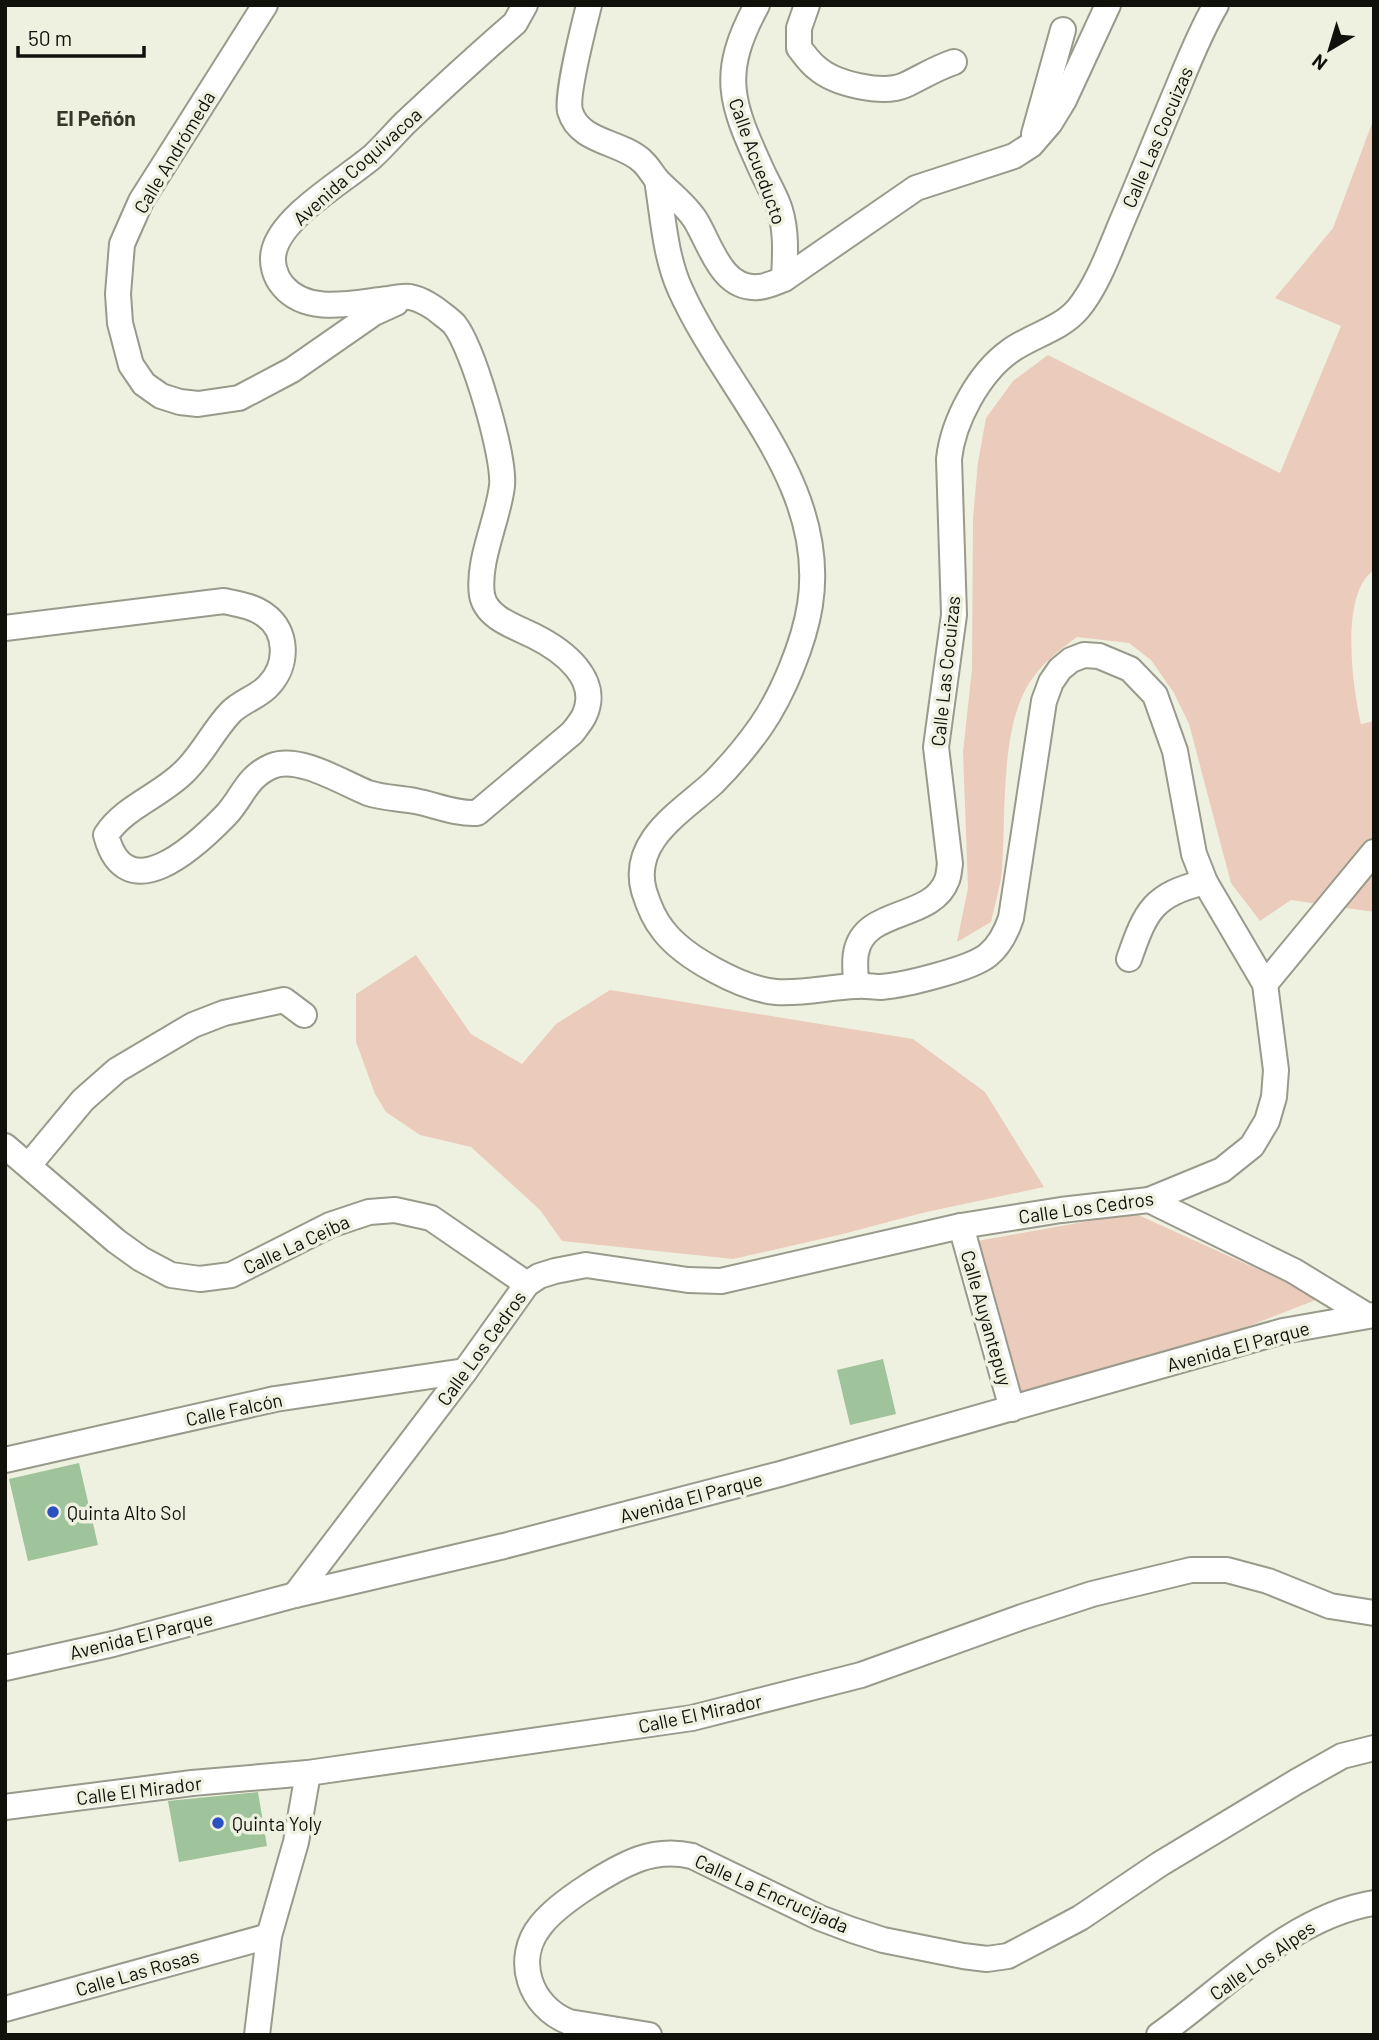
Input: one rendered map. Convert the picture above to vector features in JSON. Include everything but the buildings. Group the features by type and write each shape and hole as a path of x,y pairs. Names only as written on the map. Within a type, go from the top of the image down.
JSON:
{"street":[{"name":"Calle Andrómeda","path":"265,5 141,201 122,244 118,294 120,323 131,365 144,384 161,396 180,402 198,404 239,398 292,370 374,313 409,297"},
{"name":"Avenida Coquivacoa","path":"409,297 342,305 305,300 286,290 277,279 273,252 280,238 307,208 370,159 515,23 525,5"},
{"path":"589,5 569,108 576,124 588,134 620,147 642,161 695,219 717,262 728,276 741,285 758,287 784,279 916,188 1014,156 1031,145 1065,100 1108,5"},
{"name":"Calle Acueducto","path":"757,5 738,45 732,83 741,124 780,211 785,247 784,279"},
{"path":"807,5 799,28 799,48 819,70 855,86 879,89 903,86 936,68 954,62"},
{"name":"Calle Las Cocuizas","path":"856,986 856,951 867,931 880,921 900,916 936,896 947,882 950,864 936,747 954,615 949,459 951,442 968,401 1010,351 1047,332 1077,309 1105,262 1194,50 1216,5"},
{"path":"1031,145 1063,30"},
{"path":"657,180 669,254 678,285 691,313 792,482 804,518 813,562 810,605 799,646 775,701 738,756 716,780 659,830 645,852 641,872 643,889 651,911 663,931 685,951 732,979 772,992 806,992 856,986"},
{"path":"5,628 224,601 243,605 265,615 279,631 284,652 279,670 268,687 231,712 184,772 116,820 106,835 110,853 125,869 145,872 166,864 227,814 257,773 276,764 315,770 369,793 461,814 477,813 487,806 572,733 584,717 589,693 581,672 569,659 534,636 512,627 495,615 483,601 480,582 502,483 493,432 474,365 455,326 428,303 409,297"},
{"name":"Calle Los Cedros","path":"295,1595 466,1371 527,1284 539,1276 586,1265 688,1280 721,1281 961,1226 1061,1210 1149,1200 1222,1170 1252,1146 1268,1121 1274,1097 1276,1070 1265,984 1205,882 1194,854 1175,751 1155,695 1130,669 1098,656 1084,655 1059,669 1044,701 1015,900 1006,933 997,946 976,963 912,982 882,987 856,986"},
{"path":"1265,984 1374,852"},
{"path":"1129,959 1145,919 1156,904 1169,893 1205,882"},
{"path":"29,1165 65,1120 117,1070 174,1034 224,1013 284,1000 304,1016"},
{"name":"Calle La Ceiba","path":"5,1146 116,1241 141,1259 171,1275 200,1279 231,1275 330,1225 369,1212 395,1210 430,1218 527,1284"},
{"path":"1149,1200 1294,1271 1370,1315"},
{"name":"Calle Auyantepuy","path":"961,1226 1012,1409"},
{"name":"Avenida El Parque","path":"5,1668 113,1644 295,1595 504,1546 780,1474 1283,1331 1370,1315"},
{"name":"Calle Falcón","path":"5,1460 275,1399 466,1371"},
{"name":"Calle El Mirador","path":"5,1807 191,1783 308,1773 692,1718 861,1675 1081,1598 1191,1570 1227,1570 1268,1581 1330,1606 1374,1613"},
{"name":"Calle La Encrucijada","path":"649,2035 569,2022 557,2017 543,2007 535,1994 528,1972 533,1940 542,1923 582,1891 639,1859 676,1853 692,1856 720,1867 820,1918 883,1940 963,1956 987,1959 1008,1956 1091,1912 1160,1864 1296,1782 1342,1756 1374,1748"},
{"path":"257,2035 269,1936 296,1842 308,1773"},
{"name":"Calle Los Alpes","path":"1159,2035 1259,1958 1318,1920 1352,1906 1374,1903"},
{"name":"Calle Las Rosas","path":"5,2009 269,1936"}],"shaded area":[{"path":"1374,118 1374,570 1363,582 1356,599 1351,642 1361,724 1374,721 1374,912 1291,900 1260,921 1231,883 1189,724 1174,693 1151,660 1129,643 1077,637 1038,671 1019,704 1006,775 1002,870 991,922 957,942 968,888 963,752 972,669 973,518 978,462 986,418 1013,381 1048,355 1280,473 1341,326 1275,298 1333,228"},
{"path":"416,955 471,1034 522,1064 556,1024 610,990 913,1039 985,1092 1044,1187 922,1213 733,1259 562,1241 540,1210 471,1147 420,1135 386,1112 375,1094 356,1042 356,994"},
{"path":"1134,1213 1321,1298 1195,1347 1021,1392 977,1241"}],"place":[{"name":"Quinta Alto Sol","path":"53,1512"},
{"name":"Quinta Yoly","path":"218,1823"}],"district":[{"name":"El Peñón","path":"96,117"}]}
